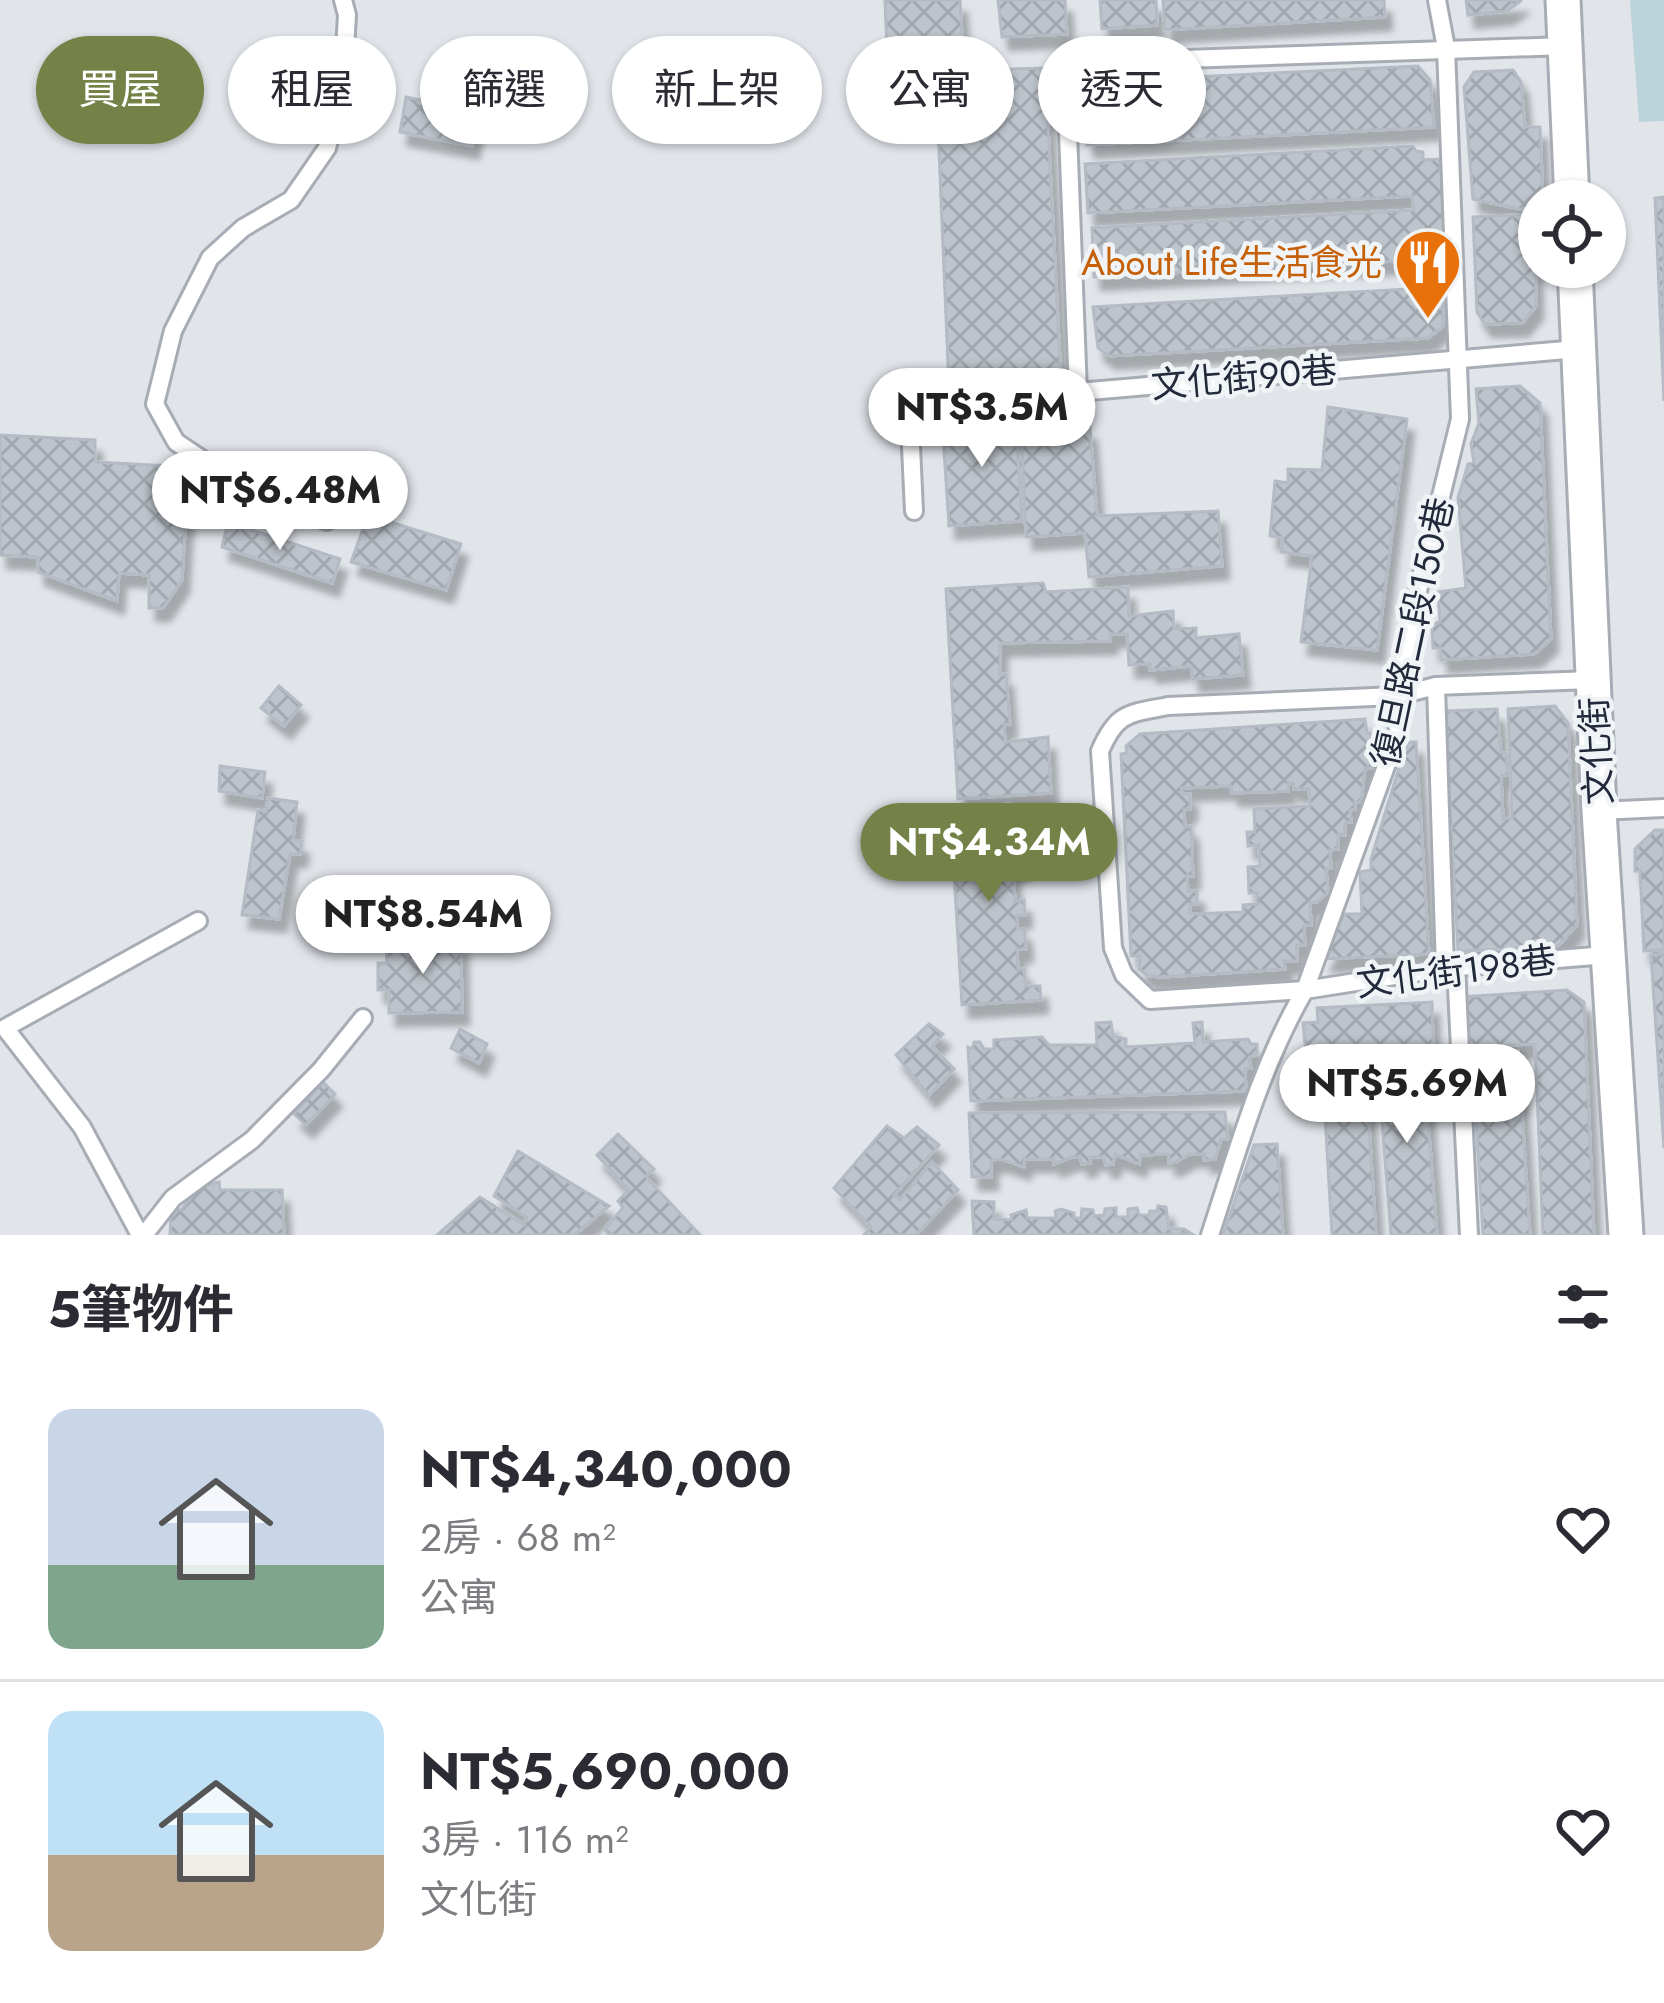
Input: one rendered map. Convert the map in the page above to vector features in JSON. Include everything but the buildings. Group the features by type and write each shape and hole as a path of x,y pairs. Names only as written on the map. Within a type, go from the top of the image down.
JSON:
{"street":[{"path":"1563,0 1571,180"},
{"name":"文化街","path":"1576,288 1592,680 1626,1235"}],"lane":[{"path":"327,521 255,495 195,455 176,442 155,404 173,331 210,258 243,228 291,200 327,148 343,83 344,0"},
{"name":"復旦路二段150巷","path":"1210,1235 1248,1119 1290,1015 1305,990 1398,733 1396,696 1460,418 1446,48 1437,0"},
{"path":"1078,392 1066,80 1097,62 1565,46"},
{"name":"文化街90巷","path":"914,512 909,404 1578,349"},
{"name":"文化街198巷","path":"1592,680 1436,686 1396,696 1168,706 1131,714 1111,725 1100,751 1113,948 1124,975 1150,1000 1305,990 1450,968 1607,955"},
{"path":"1436,686 1469,1235"},
{"path":"1599,811 1664,808"},
{"path":"198,921 5,1028 82,1127 142,1235 173,1198 252,1140 321,1070 363,1018"}],"shaded area":[{"path":"1630,0 1664,0 1664,121 1639,122"}],"place":[{"name":"About Life生活食光","path":"1428,321"}]}
